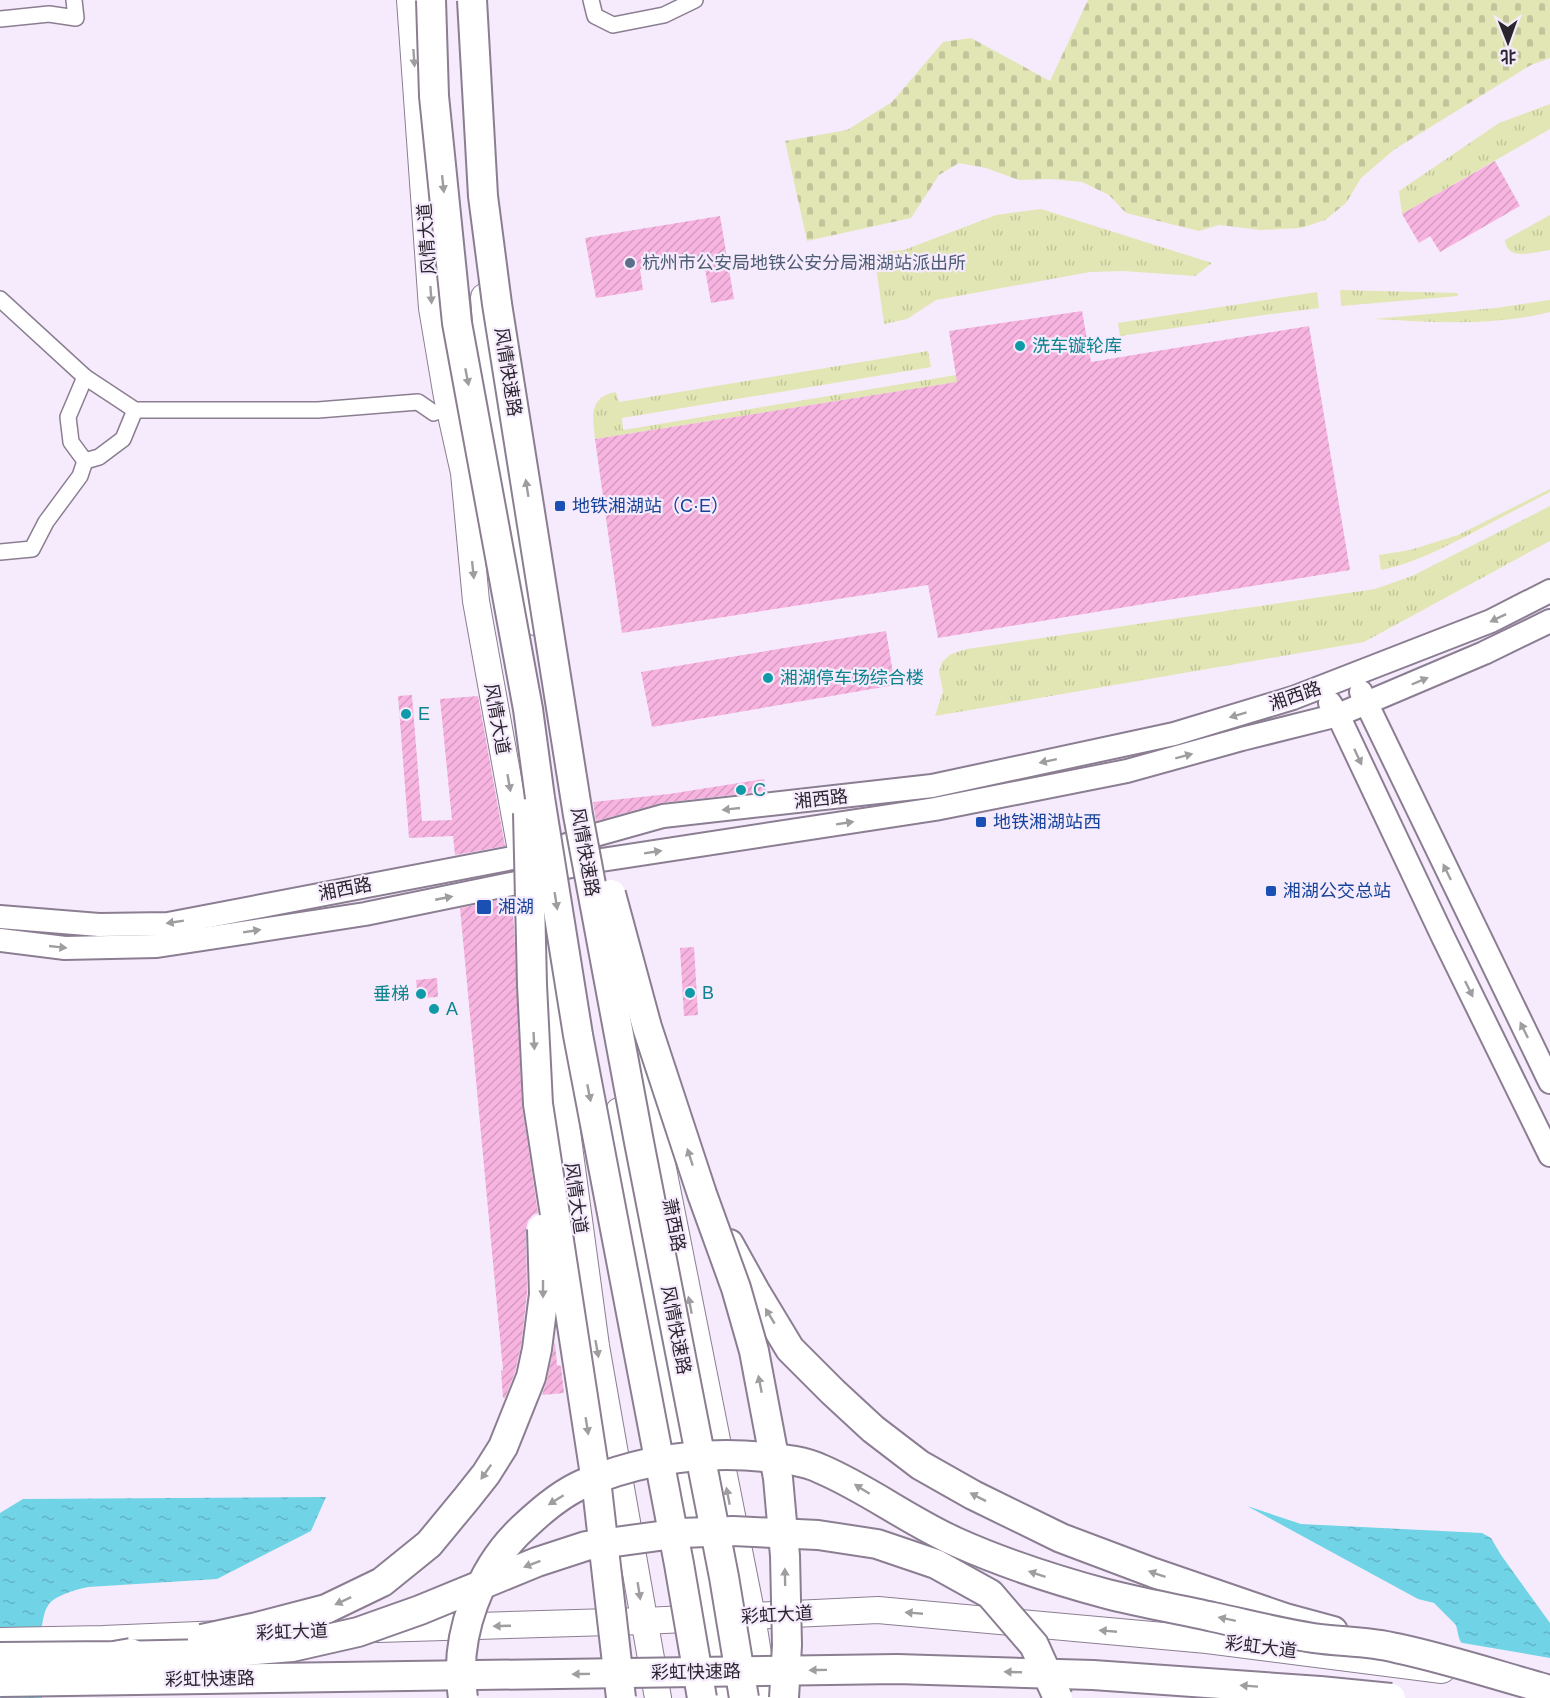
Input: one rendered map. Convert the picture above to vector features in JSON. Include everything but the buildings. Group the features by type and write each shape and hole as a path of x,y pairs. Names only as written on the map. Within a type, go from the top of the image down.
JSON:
{"highway":[{"name":"风情快速路","path":"430,0 434,96 457,323 528,709 578,1035 679,1563 702,1698"},
{"name":"风情快速路","path":"470,0 483,196 497,304 578,815 724,1577 744,1698"},
{"path":"535,534 568,678 603,864 621,935 647,1027 702,1194 736,1288 754,1352 778,1478 785,1567 787,1645 784,1698"},
{"path":"0,1657 108,1648 254,1628 326,1609 382,1582 429,1544 486,1474 503,1447 531,1377 544,1294 528,843 528,709"},
{"path":"538,1104 597,1488 621,1698"},
{"path":"702,1194 755,1291 790,1349 873,1429 920,1465 973,1495 1061,1538 1154,1573 1285,1618 1550,1690"},
{"path":"463,1698 462,1664 474,1601 494,1561 517,1533 547,1506 581,1485 622,1470 665,1460 701,1456 744,1455 786,1459 817,1467 853,1483 953,1541 1037,1574 1111,1595 1311,1637 1393,1647"},
{"path":"108,1648 210,1653 292,1647 347,1635 420,1610 537,1562 586,1546 681,1533 733,1531 818,1535 877,1544 936,1564 990,1594 1034,1645 1058,1698"},
{"name":"彩虹快速路","path":"0,1683 897,1669 1093,1675 1391,1698"}],"main road":[{"name":"风情大道","path":"410,0 432,308 447,397 464,473 476,601 526,881 547,968 596,1346 644,1621"},
{"path":"470,0 473,161 477,227 488,349 509,507 557,718 591,849 594,961 720,1698"},
{"path":"464,473 503,590 535,738 555,859"},
{"name":"萧西路","path":"591,849 626,982 752,1616 765,1698"},
{"path":"660,1347 677,1242"},
{"name":"彩虹大道","path":"0,1641 108,1648 878,1610 1207,1640 1458,1672 1550,1690"},
{"path":"644,1621 658,1698"}],"street":[{"path":"0,19 49,14 76,18 75,0"},
{"path":"591,0 595,16 614,25 664,15 695,0"},
{"path":"0,299 85,377 135,410 318,410 418,402 434,413"},
{"path":"85,377 68,417 71,442 85,461"},
{"path":"85,461 99,457 123,439 135,410"},
{"path":"0,552 32,549 46,522 80,476 85,461"},
{"name":"湘西路","path":"591,849 663,816 932,786 1174,734 1293,698 1491,621 1550,591"},
{"name":"湘西路","path":"0,940 65,948 157,946 365,914 526,881 555,859 591,849 947,807 1127,771 1242,739 1338,716 1484,653 1550,621"},
{"path":"1352,675 1550,1082"},
{"path":"1321,687 1338,716 1550,1155"},
{"name":"湘西路","path":"0,918 99,925 168,924 521,855 555,859"}],"green space":[{"path":"1088,0 1550,0 1550,58 1531,65 1395,149 1361,178 1346,203 1325,220 1301,228 1260,230 1219,225 1199,231 1126,213 1109,195 1082,182 1051,179 1019,180 986,168 959,163 939,175 911,218 807,241 785,141 847,130 892,102 943,42 971,38 1050,81"},
{"path":"1550,104 1550,129 1402,214 1399,191 1499,123"},
{"path":"1041,209 1212,263 1195,276 1123,271 1090,272 936,300 907,319 884,324 874,253 904,250 996,215"},
{"path":"1550,215 1550,250 1522,254 1511,251 1507,247 1505,240"},
{"path":"1340,290 1458,293 1458,296 1341,306"},
{"path":"1317,292 1319,308 1120,336 1118,323"},
{"path":"1550,300 1550,312 1506,320 1462,322 1373,319 1496,308"},
{"path":"928,351 931,367 622,418 623,430 956,375 958,382 595,439 594,409 601,398 616,392 619,402"},
{"path":"1550,489 1550,492 1441,549 1418,559 1381,570 1379,555 1410,550 1458,535"},
{"path":"1550,506 1550,541 1364,642 935,716 943,691 939,672 942,662 951,654 967,649 1375,589 1412,576"}],"water":[{"path":"326,1497 311,1531 217,1579 88,1587 52,1601 45,1612 42,1623 42,1698 0,1698 0,1513 23,1499"},
{"path":"1247,1506 1301,1524 1482,1533 1491,1538 1550,1623 1550,1698 1486,1698 1459,1638 1456,1625 1434,1603 1418,1599"}],"pier":[{"path":"1457,1642 1550,1658 1550,1698 1483,1698"}],"place":[{"name":"杭州市公安局地铁公安分局湘湖站派出所","path":"630,263"},
{"name":"洗车镟轮库","path":"1020,346"},
{"name":"地铁湘湖站（C·E）","path":"560,506"},
{"name":"湘湖停车场综合楼","path":"768,678"},
{"name":"E","path":"406,714"},
{"name":"C","path":"741,790"},
{"name":"地铁湘湖站西","path":"981,822"},
{"name":"湘湖公交总站","path":"1271,891"},
{"name":"湘湖","path":"484,907"},
{"name":"B","path":"690,993"},
{"name":"垂梯","path":"421,994"},
{"name":"A","path":"434,1009"}]}
